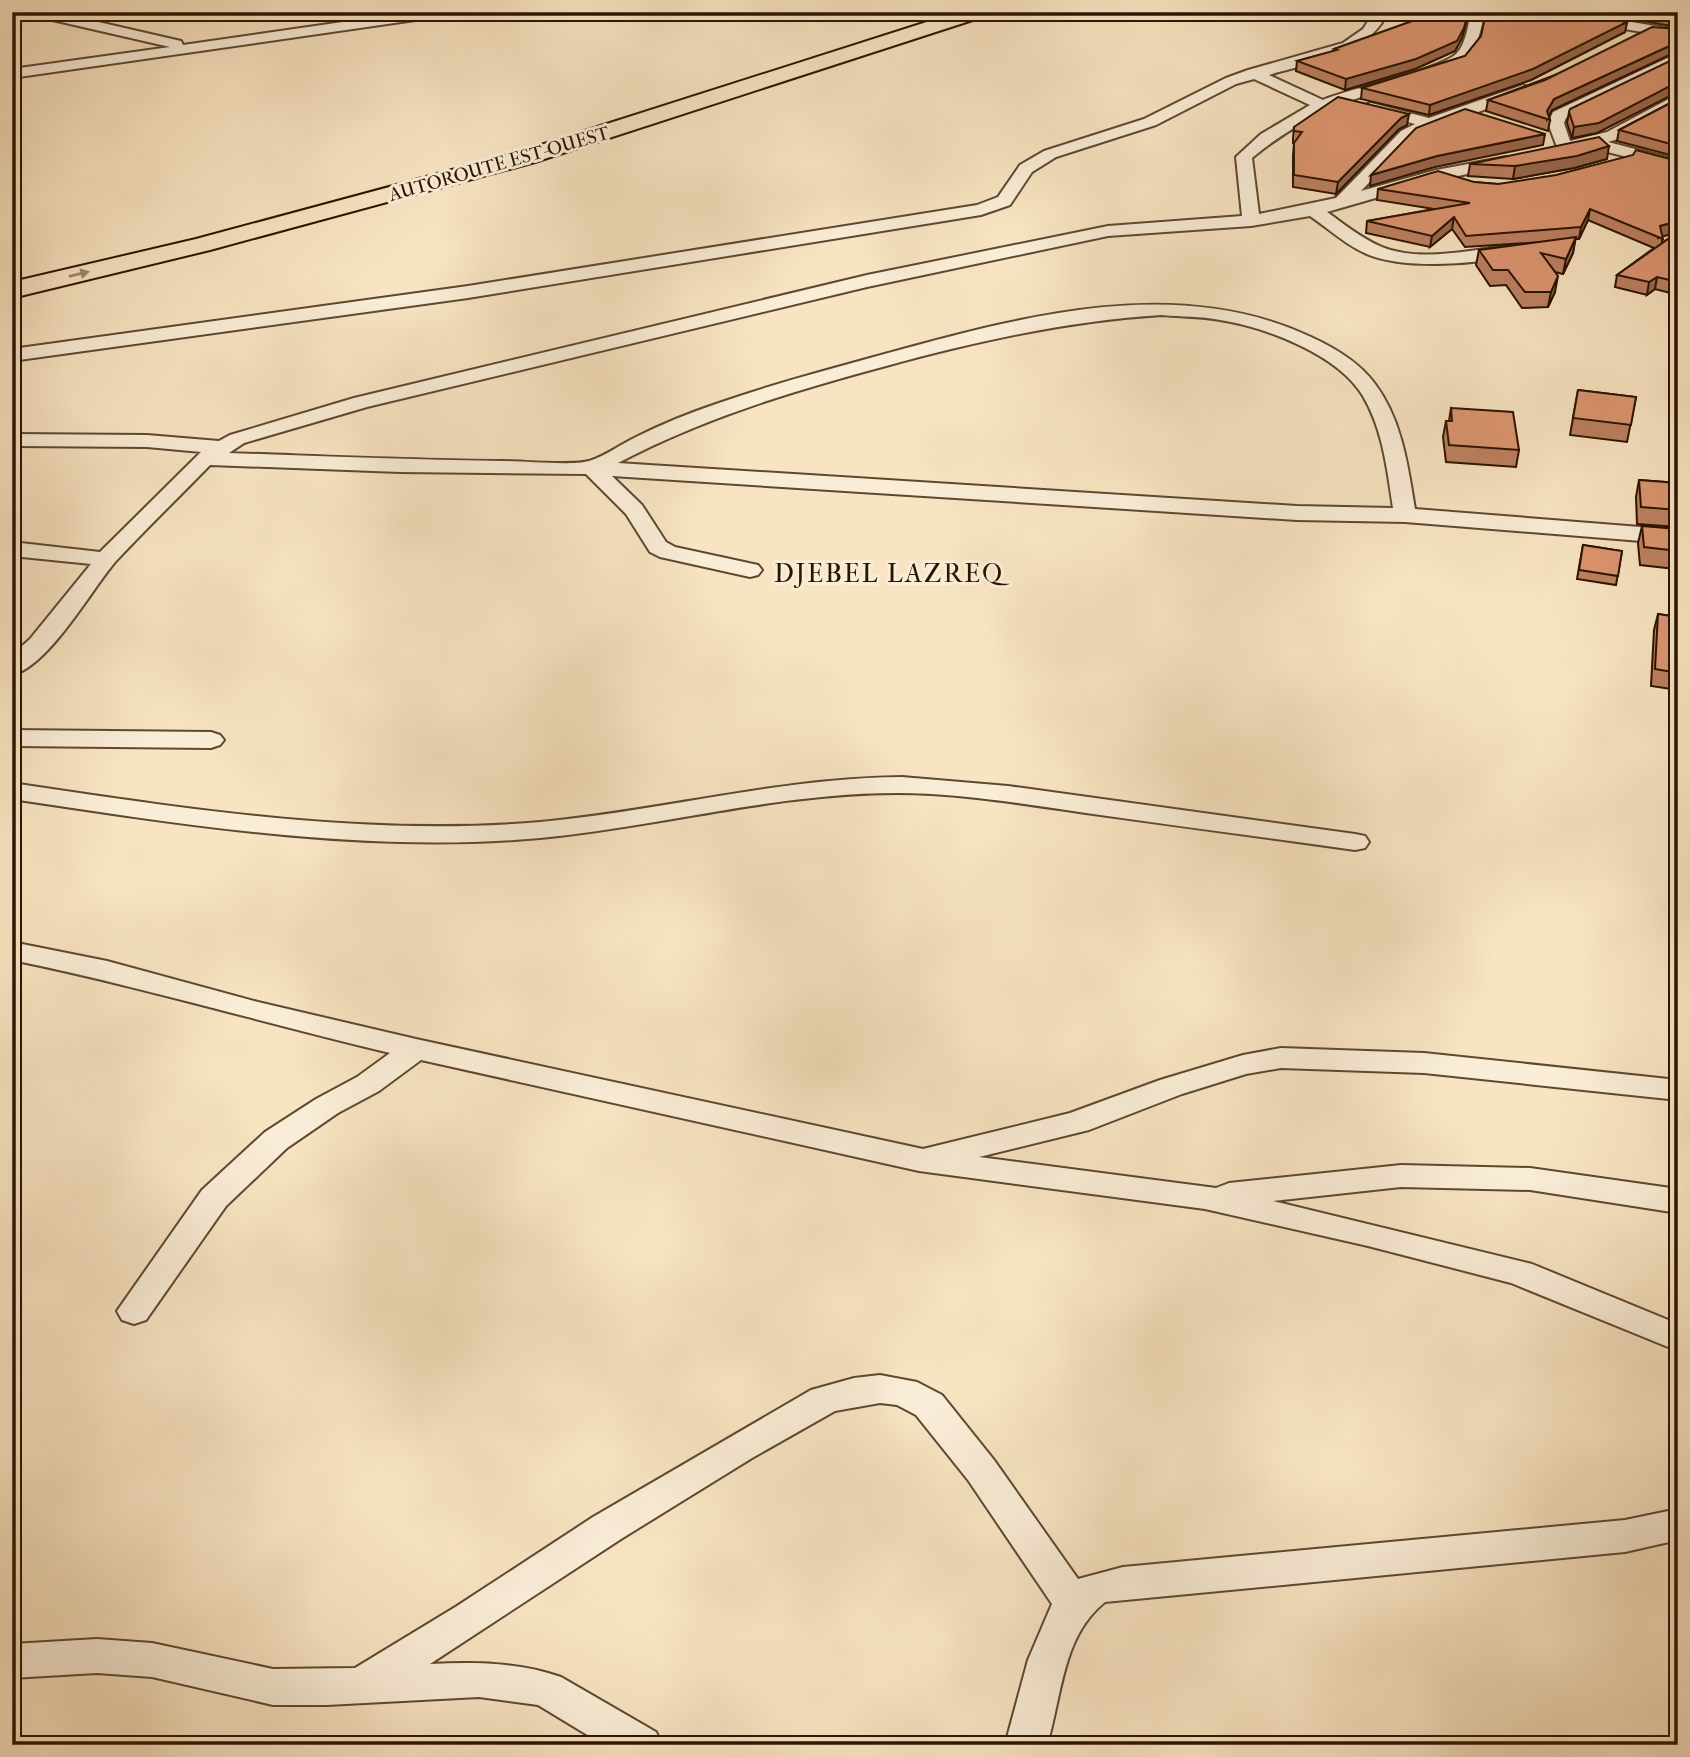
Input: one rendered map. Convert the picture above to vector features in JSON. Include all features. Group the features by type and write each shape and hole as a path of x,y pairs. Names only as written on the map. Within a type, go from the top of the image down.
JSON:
{"highway":[{"name":"AUTOROUTE EST-OUEST","path":"12,273 400,177 646,105 939,12"},
{"name":"AUTOROUTE EST-OUEST","path":"12,290 201,246 527,157 618,130 978,12"}],"street":[{"path":"35,12 193,48"},
{"path":"12,74 443,12"},
{"path":"12,355 468,292 981,210 1004,201 1026,169 1050,154 1150,122 1213,88 1348,46 1374,28 1381,12"},
{"path":"1251,221 1244,157 1277,130 1326,102 1461,60 1468,49 1478,12"},
{"path":"1547,12 1657,27 1678,34"},
{"path":"1628,41 1657,27"},
{"path":"1563,146 1556,123 1559,115 1678,57"},
{"path":"1253,74 1326,102 1430,123"},
{"path":"1337,203 1357,187 1407,134 1430,123 1537,85"},
{"path":"12,668 39,644 79,597 106,558 212,452 264,429 361,402 867,281 1108,231 1251,221 1313,210 1436,175 1612,136 1678,99"},
{"path":"1464,112 1489,120"},
{"path":"1563,146 1678,165"},
{"path":"1563,146 1623,161 1605,167"},
{"path":"1436,175 1469,185"},
{"path":"1313,210 1373,250 1395,257 1423,258 1532,248"},
{"path":"592,468 672,428 801,383 989,332 1088,315 1167,311 1214,312 1298,334 1341,361 1372,393 1393,439 1405,516"},
{"path":"12,440 147,441 212,452 400,466 592,468 1297,513 1405,516 1678,537"},
{"path":"592,468 634,510 658,547 668,552 750,570"},
{"path":"12,549 106,558"},
{"path":"12,738 211,740"},
{"path":"12,791 244,824 399,832 493,833 576,825 793,792 877,785 987,791 1355,842"},
{"path":"12,951 107,970 255,1011 416,1049 919,1160 1205,1197 1368,1234 1520,1273 1678,1338"},
{"path":"134,1311 214,1198 240,1173 276,1140 327,1106 368,1084 416,1049"},
{"path":"919,1160 1078,1122 1183,1083 1243,1065 1281,1058 1424,1063 1678,1090"},
{"path":"1205,1197 1401,1176 1530,1179 1678,1201"},
{"path":"362,1685 471,1618 607,1528 739,1448 824,1400 853,1392 880,1389 904,1392 929,1405 981,1470 1074,1604"},
{"path":"1026,1745 1058,1628 1074,1604 1092,1591 1123,1583 1455,1554 1625,1535 1678,1524"},
{"path":"12,1661 97,1656 152,1660 273,1687 479,1679 546,1689 641,1745"}],"building":[{"path":"1414,12 1468,12 1457,41 1416,59 1346,79 1297,61 1337,50 1334,49 1415,20"},
{"path":"1486,12 1569,12 1627,22 1533,69 1430,105 1362,88 1465,56 1481,36"},
{"path":"1650,12 1678,12 1678,17"},
{"path":"1652,27 1678,29 1678,42 1554,99 1547,111 1550,120 1488,100 1545,80"},
{"path":"1678,57 1678,82 1599,123 1574,127 1570,109"},
{"path":"1338,97 1409,114 1401,118 1338,182 1294,175 1294,143 1302,132 1294,131 1294,127"},
{"path":"1678,99 1678,146 1619,130"},
{"path":"1465,109 1545,134 1437,156 1371,175 1416,128"},
{"path":"1599,137 1609,146 1577,156 1515,166 1470,164"},
{"path":"1636,150 1678,161 1678,221 1660,226 1663,239 1590,209 1581,227 1466,236 1454,217 1432,236 1367,221 1470,203 1378,189 1438,171 1474,182 1498,184 1556,175 1633,155"},
{"path":"1678,232 1678,282 1657,277 1649,282 1617,275"},
{"path":"1576,237 1566,259 1541,253 1558,276 1551,292 1525,292 1508,270 1493,270 1479,250"},
{"path":"1578,390 1636,397 1631,425 1573,418"},
{"path":"1451,408 1513,412 1519,450 1449,445 1446,421 1452,421"},
{"path":"1639,480 1678,483 1678,510 1641,507"},
{"path":"1642,526 1678,529 1678,551 1644,547"},
{"path":"1583,545 1622,551 1618,576 1579,570"},
{"path":"1658,614 1678,617 1678,673 1655,669"}],"district":[{"name":"DJEBEL LAZREQ","path":"889,573"}]}
